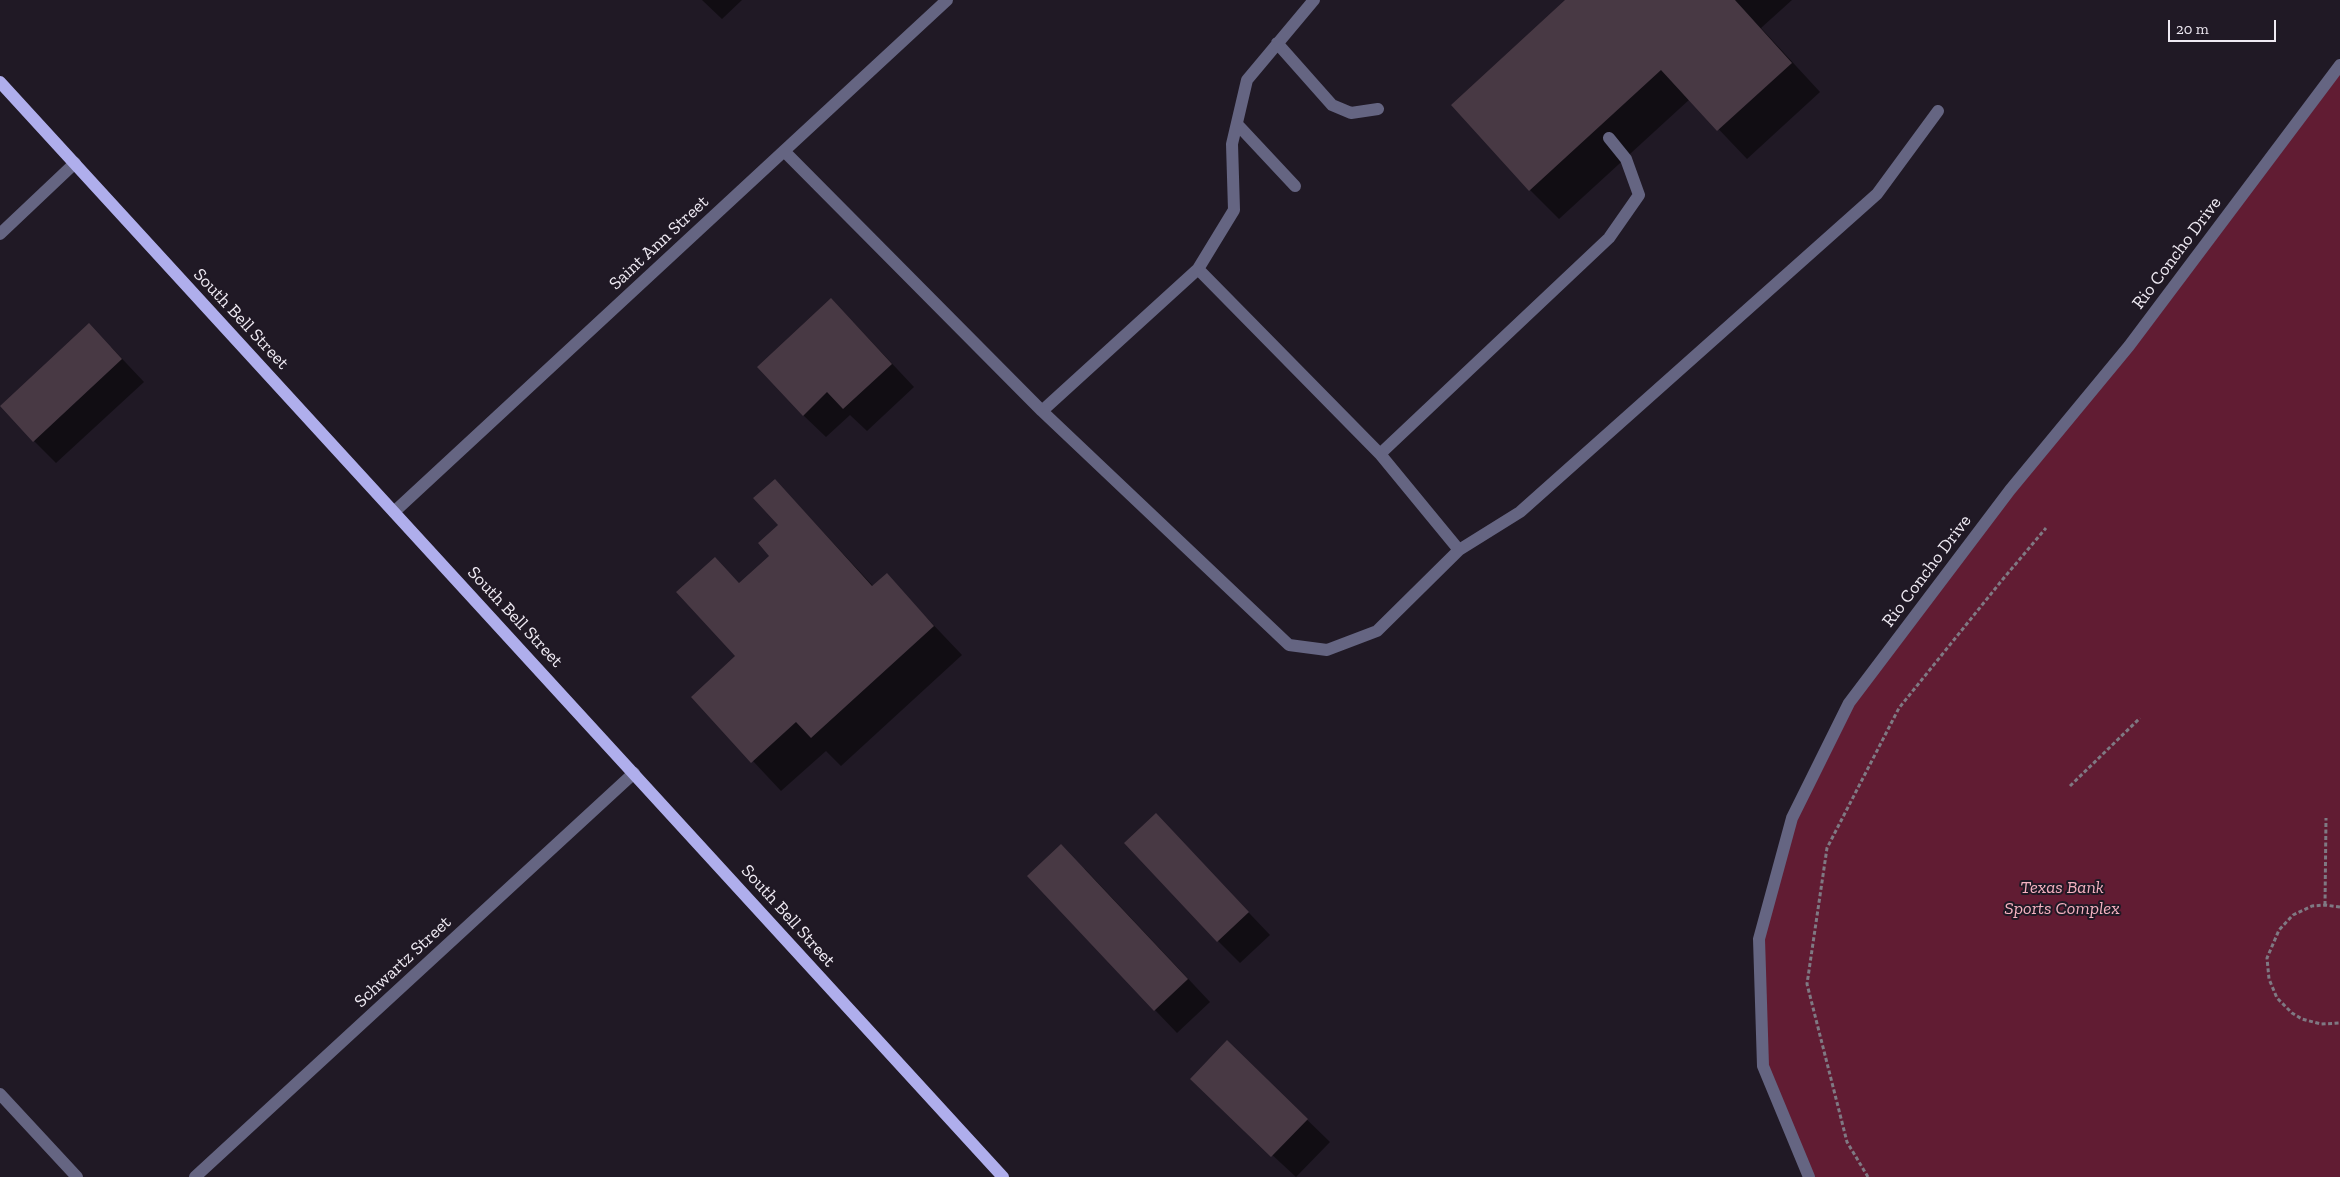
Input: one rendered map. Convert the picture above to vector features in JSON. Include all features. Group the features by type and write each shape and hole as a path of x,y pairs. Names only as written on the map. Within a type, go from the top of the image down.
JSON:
{"main road":[{"name":"South Bell Street","path":"0,82 1003,1177"}],"street":[{"name":"Saint Ann Street","path":"394,512 947,0"},
{"path":"1042,411 1198,269 1234,210 1232,144 1247,80 1314,0"},
{"path":"1277,43 1332,105 1352,113 1378,109"},
{"name":"Rio Concho Drive","path":"1809,1177 1763,1066 1760,938 1792,818 1850,703 2010,490 2130,346 2340,65"},
{"path":"784,151 1042,411 1289,645 1328,650 1377,631 1459,550 1520,512 1877,194 1938,111"},
{"path":"1236,124 1295,186"},
{"path":"1380,454 1609,238 1639,195 1626,159 1610,138"},
{"path":"0,234 75,163"},
{"path":"1198,269 1380,454 1459,550"},
{"name":"Schwartz Street","path":"195,1177 634,773"},
{"path":"0,1094 77,1177"}],"path":[{"path":"1868,1177 1847,1142 1807,984 1827,848 1899,708 2046,528"},
{"path":"2070,786 2140,718"},
{"path":"2325,905 2326,818"},
{"path":"2340,908 2325,905 2312,906 2293,915 2278,930 2267,958 2269,979 2277,998 2292,1013 2302,1019 2321,1024 2340,1023"}],"green space":[{"name":"Texas Bank Sports Complex","path":"2340,65 2340,1177 1809,1177 1763,1066 1759,939 1792,818 1849,703"}],"building":[{"path":"1565,0 1735,0 1792,63 1717,131 1661,70 1529,191 1451,105"},
{"path":"831,298 892,364 843,409 827,392 803,416 757,367"},
{"path":"89,323 122,359 33,442 0,406"},
{"path":"775,479 872,586 887,573 934,626 811,738 796,722 751,763 691,697 735,656 676,592 715,557 739,583 769,556 758,543 778,525 753,498"},
{"path":"1156,813 1249,912 1217,942 1124,843"},
{"path":"1061,844 1188,979 1154,1011 1027,876"},
{"path":"1227,1040 1308,1119 1271,1157 1190,1079"}]}
